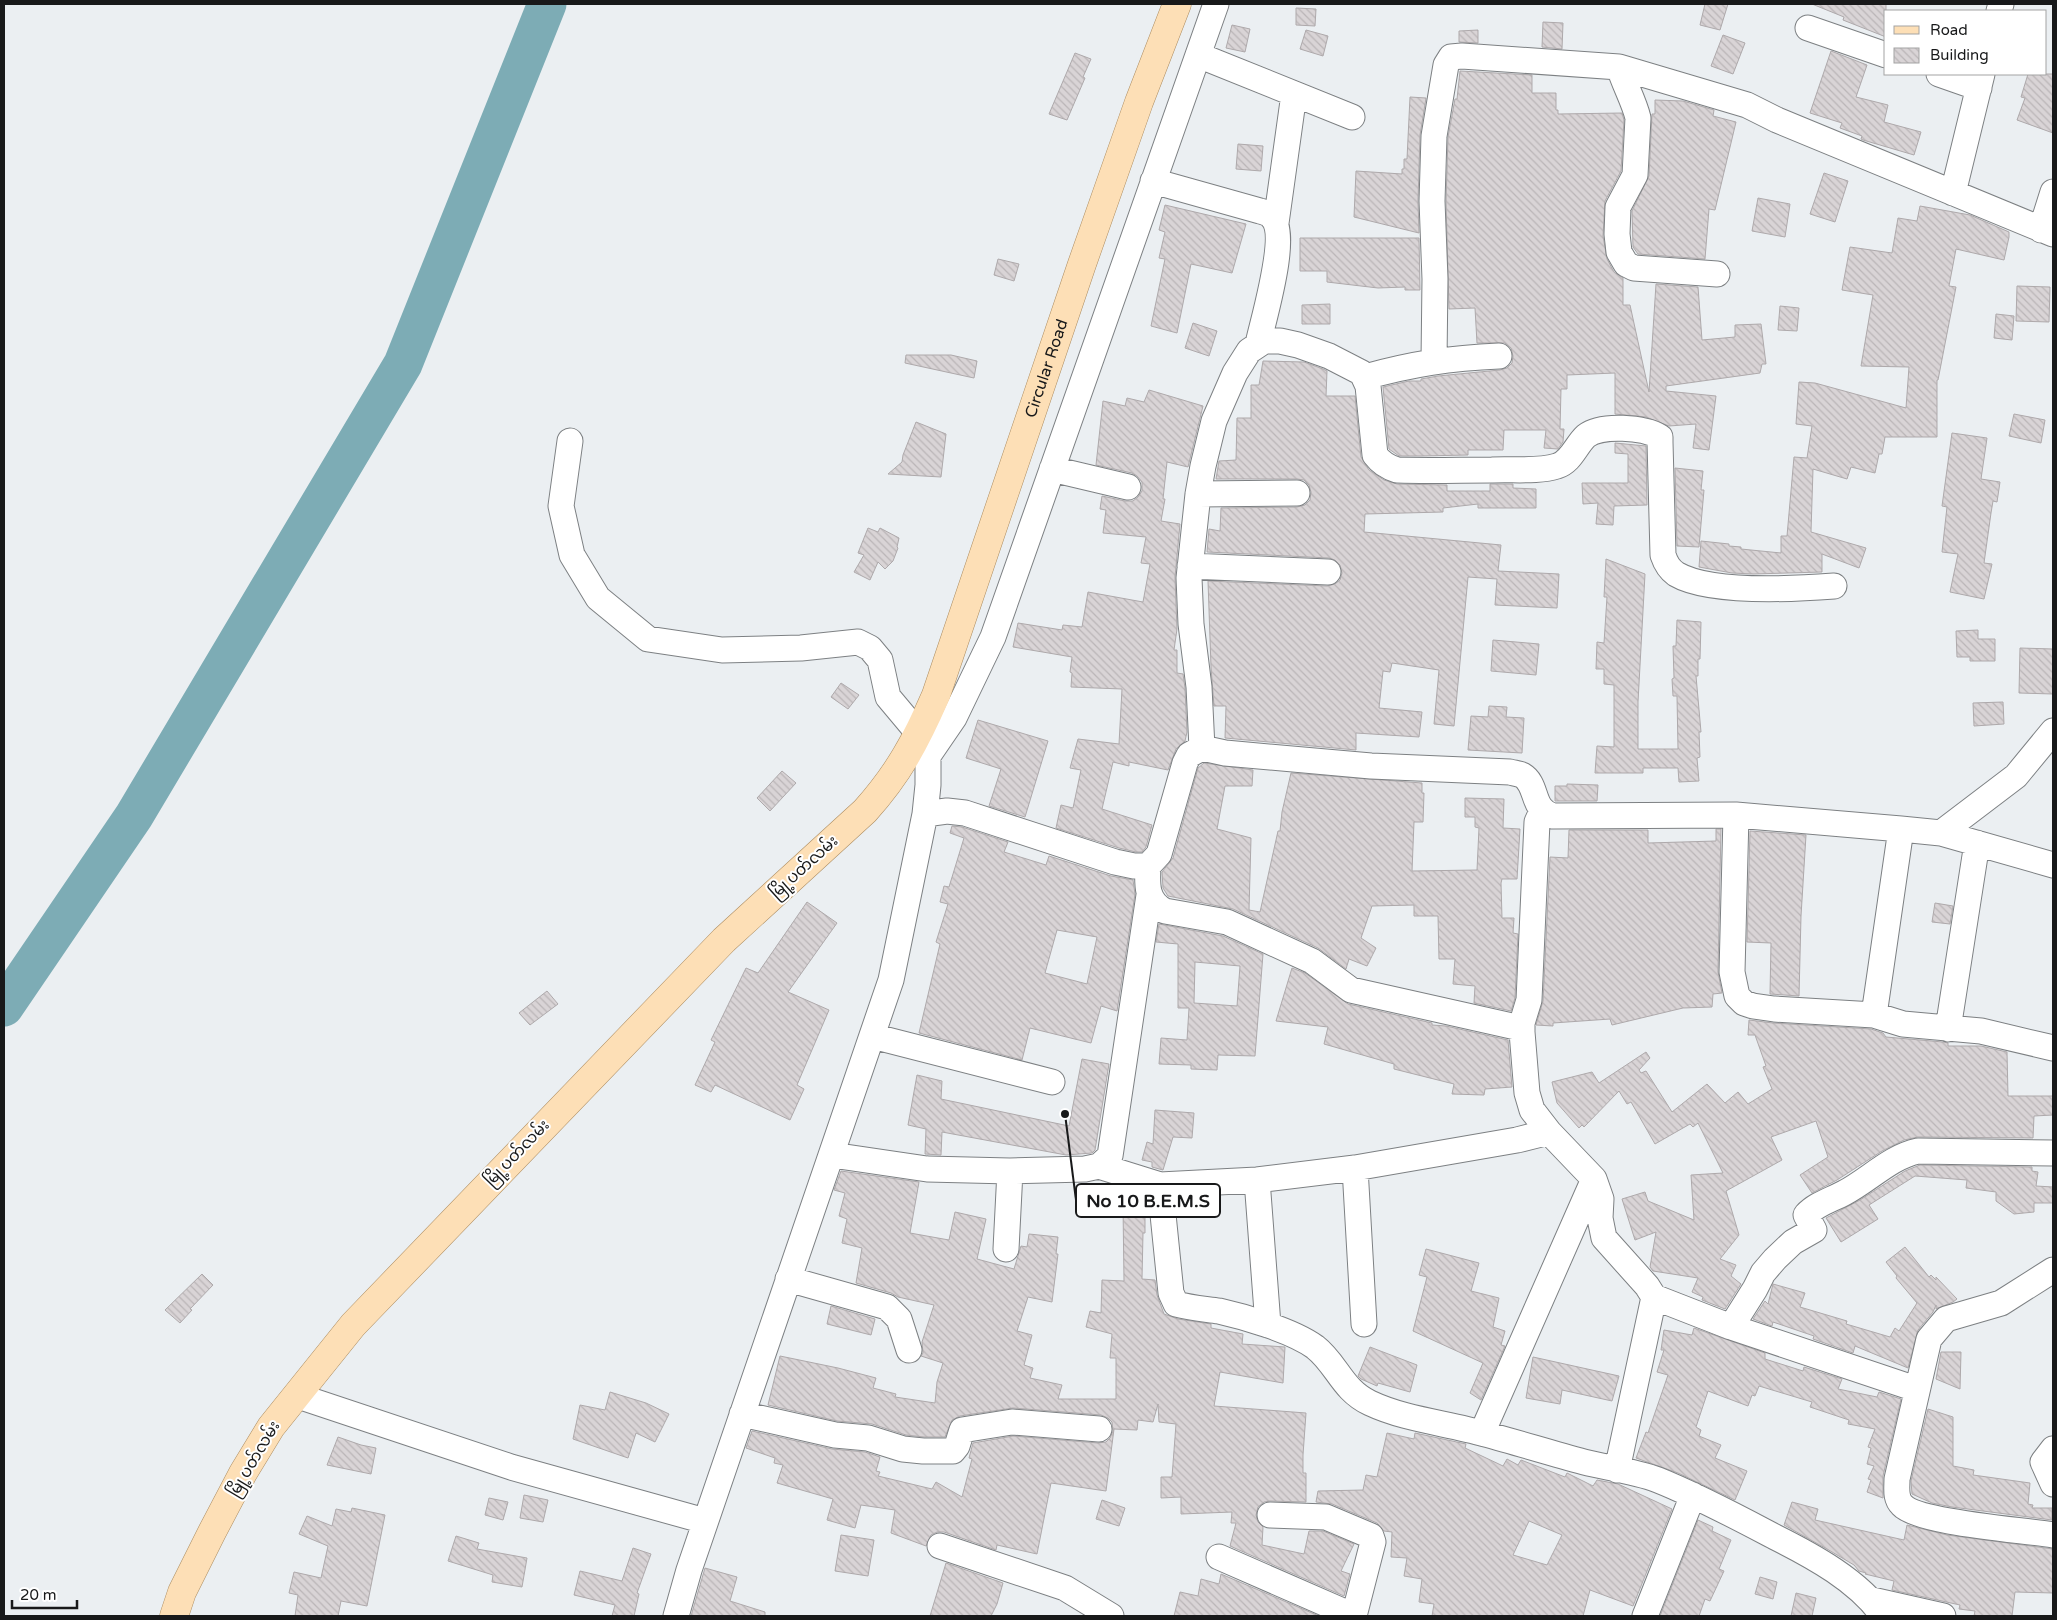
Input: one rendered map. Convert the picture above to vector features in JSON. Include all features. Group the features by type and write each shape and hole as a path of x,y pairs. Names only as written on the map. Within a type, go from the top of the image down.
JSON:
{"main road":[{"name":"Circular Road","path":"923,745 936,694 954,637 1092,237 1177,4"},
{"name":"မြို့ပတ်လမ်း","path":"174,1616 182,1592 243,1473 271,1427 298,1396 353,1325 588,1078 724,940 865,811 923,745"}],"street":[{"path":"923,745 954,718 993,637 1216,4"},
{"path":"1808,28 1884,54"},
{"path":"1198,55 1352,117"},
{"path":"1434,361 1435,279 1432,201 1434,136 1446,65 1451,57 1462,56 1619,67 1747,105 1777,120 2047,232 2053,192"},
{"path":"1619,67 1638,118 1635,175 1618,207 1617,234 1619,252 1626,264 1634,268 1716,274"},
{"path":"1945,75 1981,81 1953,192"},
{"path":"1258,344 1276,267 1278,242 1276,223 1294,94"},
{"path":"1153,181 1267,213 1271,215 1276,223"},
{"path":"1202,748 1199,687 1191,624 1190,566 1198,494 1214,421 1235,373 1249,351 1264,341 1280,341 1298,345 1358,369 1365,377 1368,386 1375,455 1387,467 1405,470 1554,467 1570,457 1584,438 1596,431 1628,429 1648,432 1660,437 1663,555 1665,563 1675,573 1698,582 1742,587 1795,589 1834,586"},
{"path":"1365,377 1402,366 1434,361 1499,356"},
{"path":"570,441 561,506 572,555 598,598 648,639 722,650 801,648 858,642 870,648 880,660 888,697 923,745 928,785 925,814 891,980 705,1521 676,1616"},
{"path":"1052,469 1128,487"},
{"path":"1198,494 1296,493"},
{"path":"1190,566 1328,572"},
{"path":"1941,833 2016,776 2053,731"},
{"path":"1522,1032 1516,1027 1351,990 1312,961 1227,922 1165,911 1158,908 1149,895 1146,886 1148,866 1159,854 1185,763 1189,755 1202,748 1225,753 1371,766 1510,772 1522,775 1528,781 1542,811 1553,816 1736,815 1901,829 1941,833 2053,865"},
{"path":"1542,811 1537,822 1528,1000 1522,1023 1528,1101 1532,1110 1549,1132 1594,1179 1601,1199 1600,1218 1604,1238 1647,1286 1654,1298 1916,1389"},
{"path":"925,814 965,813 1115,862 1134,866 1148,866"},
{"path":"1736,815 1732,972 1737,996 1744,1003 1774,1009 1874,1015 1904,1024 1981,1031 2053,1048"},
{"path":"1874,1015 1901,829"},
{"path":"1948,1029 1977,844"},
{"path":"1099,1166 1110,1156 1149,895"},
{"path":"872,1036 1052,1082"},
{"path":"832,1156 927,1169 1010,1171 1085,1169 1099,1166 1160,1184 1256,1180 1355,1168 1517,1140 1549,1132"},
{"path":"1731,1326 1763,1274 1775,1259 1793,1242 1814,1230 1806,1215 1810,1210 1844,1193 1895,1160 1907,1154 1918,1152 2053,1153"},
{"path":"1355,1168 1364,1324"},
{"path":"1006,1249 1010,1171"},
{"path":"1482,1433 1594,1179"},
{"path":"1256,1180 1268,1325"},
{"path":"1160,1184 1170,1293 1176,1304 1220,1312 1268,1325 1316,1348 1351,1390 1371,1404 1402,1414 1482,1433 1656,1480 1694,1495 1820,1562 1877,1608 1943,1616"},
{"path":"2053,1270 2001,1303 1946,1318 1929,1339 1916,1389 1897,1480 1896,1494 1901,1504 1908,1510 1955,1522 2053,1535"},
{"path":"788,1279 887,1307 898,1319 909,1350"},
{"path":"1617,1470 1654,1298"},
{"path":"298,1396 511,1467 705,1521"},
{"path":"742,1414 835,1435 868,1438 903,1449 923,1452 953,1451 957,1446 962,1430 978,1426 1012,1422 1099,1429"},
{"path":"2053,1449 2043,1462 2053,1484"},
{"path":"1645,1616 1694,1495"},
{"path":"1219,1557 1354,1616 1373,1542 1371,1536 1326,1517 1270,1515"},
{"path":"940,1546 1064,1588 1111,1616"}],"building":[{"path":"1705,4 1728,4 1720,30 1700,25"},
{"path":"1812,4 1886,4 1886,10 1884,10 1884,36 1843,20 1844,17"},
{"path":"1296,8 1316,9 1315,26 1296,25"},
{"path":"1543,22 1563,23 1562,49 1542,47"},
{"path":"1232,25 1250,29 1245,52 1226,48"},
{"path":"1306,30 1328,36 1323,56 1300,49"},
{"path":"1478,30 1478,43 1459,42 1459,31"},
{"path":"1723,35 1745,43 1733,74 1711,66"},
{"path":"1831,51 1867,65 1856,97 1888,105 1884,122 1921,132 1914,155 1863,140 1861,139 1862,136 1840,128 1842,123 1810,113"},
{"path":"1075,53 1091,59 1067,120 1049,114"},
{"path":"1460,71 1532,75 1532,93 1556,93 1556,110 1558,110 1558,114 1622,113 1624,120 1621,171 1605,201 1603,236 1607,259 1614,272 1623,278 1623,305 1630,305 1649,392 1656,284 1698,287 1702,340 1735,337 1735,325 1761,324 1766,364 1762,364 1760,373 1666,386 1666,391 1716,396 1709,450 1693,448 1696,424 1669,426 1646,417 1615,414 1615,373 1567,375 1567,389 1561,389 1560,429 1564,429 1563,442 1558,449 1544,448 1546,430 1504,430 1503,450 1468,450 1468,455 1399,456 1389,449 1383,387 1409,381 1421,381 1421,379 1438,376 1500,370 1507,368 1512,363 1511,348 1505,343 1477,343 1475,308 1449,309 1446,201 1448,137 1455,99 1457,99"},
{"path":"2053,74 2053,133 2017,120 2025,98 2021,97 2028,75"},
{"path":"1410,97 1426,98 1420,135 1419,233 1354,217 1356,171 1402,174 1404,159 1407,159"},
{"path":"1655,100 1683,101 1714,110 1713,116 1736,122 1715,210 1709,209 1705,259 1638,254 1633,247 1632,211 1649,176 1652,114 1655,114"},
{"path":"1238,144 1263,146 1261,171 1236,169"},
{"path":"1824,173 1848,181 1835,222 1810,214"},
{"path":"1758,198 1790,204 1785,237 1752,231"},
{"path":"1165,205 1246,224 1232,273 1191,264 1177,333 1151,326 1165,259 1159,258 1165,232 1159,230"},
{"path":"1920,206 1970,215 2009,232 2009,237 2004,260 1956,249 1949,286 1956,287 1937,380 1937,437 1885,437 1882,454 1879,454 1875,473 1851,467 1847,479 1813,469 1811,532 1866,548 1859,568 1822,554 1822,572 1753,574 1732,573 1699,567 1701,541 1729,544 1729,546 1741,547 1741,549 1781,553 1781,536 1787,536 1794,457 1807,458 1812,426 1796,424 1799,382 1815,383 1906,408 1909,367 1861,366 1873,295 1842,290 1850,247 1892,253 1898,218 1917,221"},
{"path":"1300,238 1419,238 1420,290 1405,290 1405,287 1378,288 1327,282 1327,271 1300,271"},
{"path":"998,259 1019,264 1014,281 994,275"},
{"path":"2017,286 2050,287 2049,322 2016,321"},
{"path":"1330,304 1330,324 1302,324 1302,305"},
{"path":"1780,306 1799,308 1797,331 1778,330"},
{"path":"1996,314 2014,316 2012,340 1994,338"},
{"path":"1193,323 1217,331 1209,356 1185,348"},
{"path":"906,355 951,355 977,361 974,378 905,363"},
{"path":"1263,361 1304,362 1323,369 1327,371 1326,396 1355,396 1361,457 1369,470 1384,480 1397,484 1447,485 1447,491 1490,491 1490,484 1513,484 1513,488 1536,489 1536,508 1478,508 1478,504 1443,508 1443,512 1365,514 1364,532 1501,545 1498,571 1559,574 1557,608 1495,605 1497,579 1468,577 1454,726 1434,724 1439,670 1392,663 1390,672 1383,671 1379,708 1422,712 1419,737 1356,733 1356,750 1225,738 1226,706 1214,706 1208,581 1327,586 1335,584 1340,580 1342,573 1340,565 1335,560 1329,558 1207,552 1209,529 1220,531 1221,508 1297,507 1305,505 1310,500 1311,492 1309,485 1304,480 1216,479 1219,461 1236,460 1237,418 1251,418 1251,385 1259,385"},
{"path":"1149,390 1203,406 1188,467 1167,462 1163,499 1165,499 1161,521 1180,524 1175,577 1177,629 1174,650 1177,650 1177,673 1183,674 1185,688 1187,732 1185,741 1176,749 1168,770 1129,762 1129,766 1113,762 1102,809 1152,825 1146,847 1142,852 1136,852 1056,828 1061,805 1073,808 1081,770 1070,768 1078,739 1119,744 1122,689 1071,687 1072,657 1013,647 1018,623 1062,630 1063,625 1082,627 1088,592 1143,602 1150,564 1141,563 1146,537 1103,533 1106,510 1100,509 1102,496 1133,501 1142,491 1142,482 1132,473 1096,465 1103,401 1125,406 1127,398 1144,402"},
{"path":"2014,414 2045,420 2041,443 2009,436"},
{"path":"916,422 946,434 941,477 888,474 902,462"},
{"path":"1952,433 1987,438 1981,479 2000,482 1997,502 1993,501 1984,563 1992,564 1984,599 1950,592 1958,554 1942,552 1947,507 1942,506"},
{"path":"1615,443 1646,446 1647,505 1614,506 1613,525 1596,524 1598,503 1583,504 1582,483 1628,483 1628,454 1615,453"},
{"path":"1675,468 1703,471 1701,490 1704,490 1699,547 1677,546"},
{"path":"868,528 878,532 880,528 899,538 898,548 893,561 885,569 878,562 870,580 854,572 864,555 858,553"},
{"path":"1606,559 1645,574 1638,702 1638,749 1678,749 1677,696 1673,696 1672,679 1674,678 1673,646 1676,646 1677,620 1701,622 1700,659 1698,659 1698,676 1696,676 1701,732 1699,732 1700,757 1697,758 1699,781 1679,782 1678,768 1643,768 1643,773 1595,773 1597,746 1614,747 1614,685 1604,684 1604,669 1596,669 1597,642 1604,643 1607,597 1604,597"},
{"path":"1978,630 1978,639 1995,639 1995,661 1970,661 1970,657 1957,657 1956,631"},
{"path":"1493,640 1539,644 1536,675 1491,671"},
{"path":"2020,648 2053,649 2053,694 2019,693"},
{"path":"841,683 859,695 848,709 831,697"},
{"path":"2003,702 2004,724 1974,726 1973,703"},
{"path":"1489,706 1507,707 1506,717 1524,718 1522,753 1468,750 1471,716 1488,717"},
{"path":"978,720 1048,741 1025,817 989,806 1001,769 966,758"},
{"path":"1204,763 1253,770 1252,786 1225,786 1217,829 1251,838 1249,910 1260,912 1278,831 1280,831 1282,812 1291,773 1422,783 1422,793 1424,793 1423,822 1414,822 1412,871 1477,870 1479,828 1475,827 1475,817 1465,817 1465,798 1504,799 1503,828 1520,829 1517,879 1502,879 1501,883 1502,918 1514,918 1513,933 1518,934 1515,998 1511,1011 1474,1003 1475,986 1453,984 1455,959 1439,959 1438,916 1414,916 1414,905 1372,906 1361,938 1376,948 1367,966 1349,959 1346,969 1318,948 1233,909 1168,896 1163,888 1162,872 1173,858 1198,768"},
{"path":"782,771 796,783 770,811 757,798"},
{"path":"1567,784 1598,785 1597,801 1555,801 1555,786 1567,786"},
{"path":"952,826 962,827 1008,842 1004,852 1046,865 1049,856 1111,876 1133,880 1135,894 1117,1011 1101,1006 1091,1043 1030,1028 1022,1060 919,1033 940,944 936,942 948,904 940,902 944,886 949,887 964,838 950,833","holes":["1057,930 1097,937 1087,984 1045,973"]},
{"path":"1716,829 1721,829 1718,972 1722,993 1713,994 1712,1007 1683,1008 1612,1025 1610,1019 1553,1023 1553,1026 1536,1025 1543,1001 1550,857 1568,858 1569,830 1648,830 1648,843 1716,841"},
{"path":"1750,831 1806,835 1799,996 1770,994 1771,943 1747,942"},
{"path":"807,902 837,923 788,992 829,1010 797,1085 804,1089 790,1120 715,1085 711,1092 695,1085 715,1042 711,1040 746,968 758,973"},
{"path":"1935,903 1953,906 1950,924 1932,922"},
{"path":"1159,924 1223,936 1263,954 1255,1056 1218,1055 1217,1070 1191,1069 1191,1065 1159,1064 1161,1038 1187,1040 1189,1008 1178,1008 1178,944 1156,942","holes":["1195,962 1240,966 1237,1006 1194,1003"]},
{"path":"1292,968 1305,973 1348,1004 1432,1023 1432,1025 1446,1026 1508,1040 1512,1087 1485,1089 1484,1095 1452,1094 1454,1084 1394,1069 1394,1064 1324,1044 1328,1027 1276,1021"},
{"path":"547,991 558,1004 530,1025 519,1013"},
{"path":"1749,1020 1871,1029 1883,1033 1886,1037 1943,1042 1948,1043 1948,1046 1981,1046 2007,1052 2008,1096 2053,1096 2053,1115 2034,1116 2033,1138 1918,1137 1904,1140 1812,1193 1800,1175 1828,1157 1816,1121 1771,1137 1782,1160 1726,1191 1739,1235 1720,1259 1736,1265 1731,1276 1741,1284 1725,1309 1702,1300 1703,1297 1692,1292 1698,1278 1653,1271 1650,1267 1656,1232 1635,1240 1622,1199 1645,1192 1648,1201 1694,1220 1691,1175 1723,1173 1698,1123 1693,1127 1690,1124 1655,1144 1631,1102 1627,1104 1619,1091 1584,1127 1582,1125 1579,1128 1557,1103 1552,1082 1592,1072 1599,1083 1646,1052 1650,1058 1639,1070 1641,1073 1646,1071 1672,1112 1707,1084 1725,1103 1738,1092 1748,1104 1772,1089 1763,1067 1766,1066 1755,1035 1748,1035"},
{"path":"1082,1059 1109,1064 1095,1150 1092,1153 1066,1155 942,1132 941,1155 925,1154 926,1129 908,1125 917,1075 942,1081 941,1099 1069,1126"},
{"path":"1155,1110 1194,1113 1192,1138 1173,1137 1163,1170 1152,1167 1152,1162 1142,1160 1147,1142 1153,1144"},
{"path":"1920,1165 2032,1167 2032,1171 2038,1172 2036,1186 2053,1187 2053,1203 2034,1203 2034,1212 2014,1214 1996,1201 1996,1192 1966,1188 1967,1180 1915,1176 1869,1205 1878,1219 1841,1242 1826,1218 1860,1200 1905,1171"},
{"path":"841,1171 919,1182 910,1233 949,1240 955,1212 986,1219 977,1259 1014,1269 1021,1246 1027,1247 1029,1234 1058,1237 1056,1254 1058,1254 1052,1302 1028,1297 1017,1331 1032,1335 1024,1365 1033,1368 1030,1378 1062,1385 1058,1399 1116,1399 1116,1358 1110,1358 1112,1334 1086,1327 1090,1311 1101,1313 1102,1280 1124,1281 1123,1206 1145,1207 1142,1279 1155,1280 1157,1295 1164,1314 1178,1319 1211,1324 1211,1328 1243,1334 1242,1344 1285,1347 1283,1383 1220,1372 1214,1406 1306,1413 1303,1473 1306,1473 1306,1502 1270,1501 1264,1502 1258,1507 1256,1515 1258,1522 1263,1527 1262,1545 1304,1554 1309,1531 1323,1531 1354,1544 1341,1571 1350,1574 1344,1596 1230,1546 1236,1523 1231,1523 1232,1512 1181,1514 1181,1497 1161,1498 1161,1477 1172,1477 1176,1424 1159,1422 1158,1404 1153,1422 1138,1420 1137,1430 1114,1429 1106,1491 1051,1483 1037,1554 997,1545 996,1550 944,1532 937,1532 931,1535 926,1546 891,1533 895,1510 861,1505 855,1528 827,1520 833,1499 777,1483 783,1465 774,1463 775,1458 746,1448 752,1431 832,1449 865,1452 880,1457 876,1471 880,1472 878,1476 932,1489 936,1482 962,1497 972,1459 969,1458 973,1443 1013,1436 1098,1443 1106,1442 1113,1431 1112,1422 1101,1415 1013,1408 960,1416 952,1420 945,1437 924,1437 906,1435 872,1424 837,1421 768,1405 780,1356 876,1378 873,1388 896,1394 895,1397 935,1403 937,1382 943,1363 921,1356 923,1353 922,1342 934,1305 898,1297 891,1293 856,1283 862,1248 842,1243 847,1219 839,1216 845,1193 834,1190"},
{"path":"1905,1247 1929,1277 1931,1275 1936,1280 1936,1277 1957,1299 1936,1309 1936,1305 1933,1312 1918,1330 1908,1368 1855,1346 1853,1353 1813,1339 1814,1336 1773,1322 1772,1326 1753,1319 1765,1301 1768,1304 1773,1284 1805,1293 1800,1307 1847,1321 1846,1324 1890,1337 1895,1328 1899,1331 1917,1303 1896,1278 1897,1276 1886,1262"},
{"path":"1426,1249 1479,1263 1471,1291 1499,1298 1493,1327 1505,1331 1501,1345 1505,1346 1481,1400 1470,1393 1483,1363 1413,1331 1427,1277 1419,1275"},
{"path":"202,1274 213,1285 190,1309 192,1310 180,1323 165,1310"},
{"path":"831,1306 875,1319 871,1335 827,1324"},
{"path":"1694,1328 1765,1353 1765,1359 1803,1371 1804,1367 1842,1379 1838,1389 1877,1397 1879,1392 1901,1399 1883,1476 1883,1498 1867,1492 1871,1480 1868,1479 1874,1466 1867,1464 1871,1448 1868,1447 1875,1429 1848,1424 1849,1420 1810,1407 1812,1402 1759,1386 1755,1396 1752,1395 1748,1406 1708,1391 1696,1427 1701,1430 1699,1436 1721,1445 1715,1458 1747,1471 1735,1500 1678,1473 1636,1458 1646,1432 1648,1433 1668,1375 1657,1372 1664,1350 1661,1350 1664,1330 1692,1335"},
{"path":"1370,1347 1417,1365 1410,1392 1378,1383 1377,1386 1358,1376"},
{"path":"1941,1352 1961,1352 1960,1389 1936,1379"},
{"path":"1533,1357 1619,1376 1612,1401 1562,1390 1560,1404 1526,1398"},
{"path":"610,1392 646,1403 669,1414 655,1442 636,1433 628,1458 573,1439 580,1405 605,1410"},
{"path":"1928,1409 1953,1417 1953,1466 1974,1470 1973,1475 2030,1483 2028,1504 2033,1505 2032,1508 2052,1508 2052,1520 1952,1507 1932,1503 1912,1494 1911,1481"},
{"path":"1387,1433 1414,1439 1415,1433 1466,1444 1465,1448 1503,1466 1507,1459 1518,1465 1521,1460 1565,1477 1567,1473 1593,1486 1597,1480 1618,1484 1672,1509 1633,1606 1590,1590 1583,1616 1432,1616 1434,1604 1419,1602 1422,1579 1404,1576 1407,1558 1391,1557 1392,1532 1384,1531 1377,1523 1332,1504 1316,1502 1318,1491 1363,1490 1366,1475 1377,1477","holes":["1529,1521 1562,1535 1547,1565 1513,1555"]},
{"path":"338,1437 376,1448 371,1474 327,1465"},
{"path":"524,1495 548,1500 543,1522 520,1518"},
{"path":"489,1498 508,1502 503,1520 485,1515"},
{"path":"1102,1500 1125,1508 1119,1526 1096,1519"},
{"path":"1792,1502 1818,1509 1815,1520 1904,1540 1907,1525 1947,1535 2053,1549 2053,1593 2015,1592 2012,1616 1974,1616 1975,1611 1959,1609 1960,1605 1892,1590 1894,1581 1859,1571 1854,1565 1784,1525"},
{"path":"352,1508 385,1515 367,1606 341,1601 338,1616 295,1616 298,1595 289,1593 294,1572 321,1578 328,1546 299,1534 307,1516 332,1526 336,1509 351,1512"},
{"path":"1698,1520 1713,1527 1712,1531 1731,1540 1719,1569 1724,1571 1710,1601 1705,1599 1699,1616 1660,1616"},
{"path":"841,1535 874,1540 868,1576 835,1571"},
{"path":"456,1536 479,1543 477,1549 527,1558 522,1587 492,1582 493,1575 448,1561"},
{"path":"633,1548 651,1554 637,1593 639,1594 634,1616 612,1616 615,1605 574,1595 580,1571 622,1581"},
{"path":"946,1563 1003,1583 997,1604 991,1616 930,1616"},
{"path":"705,1568 737,1577 730,1601 765,1612 765,1616 691,1616"},
{"path":"1221,1574 1319,1616 1174,1616 1180,1592 1198,1596 1201,1579 1219,1584"},
{"path":"1760,1577 1777,1582 1773,1599 1755,1594"},
{"path":"1796,1593 1816,1598 1812,1616 1791,1616"}],"waterway":[{"path":"4,1007 134,816 403,364 547,4"}],"place":[{"name":"No 10 B.E.M.S","path":"1065,1114"}]}
